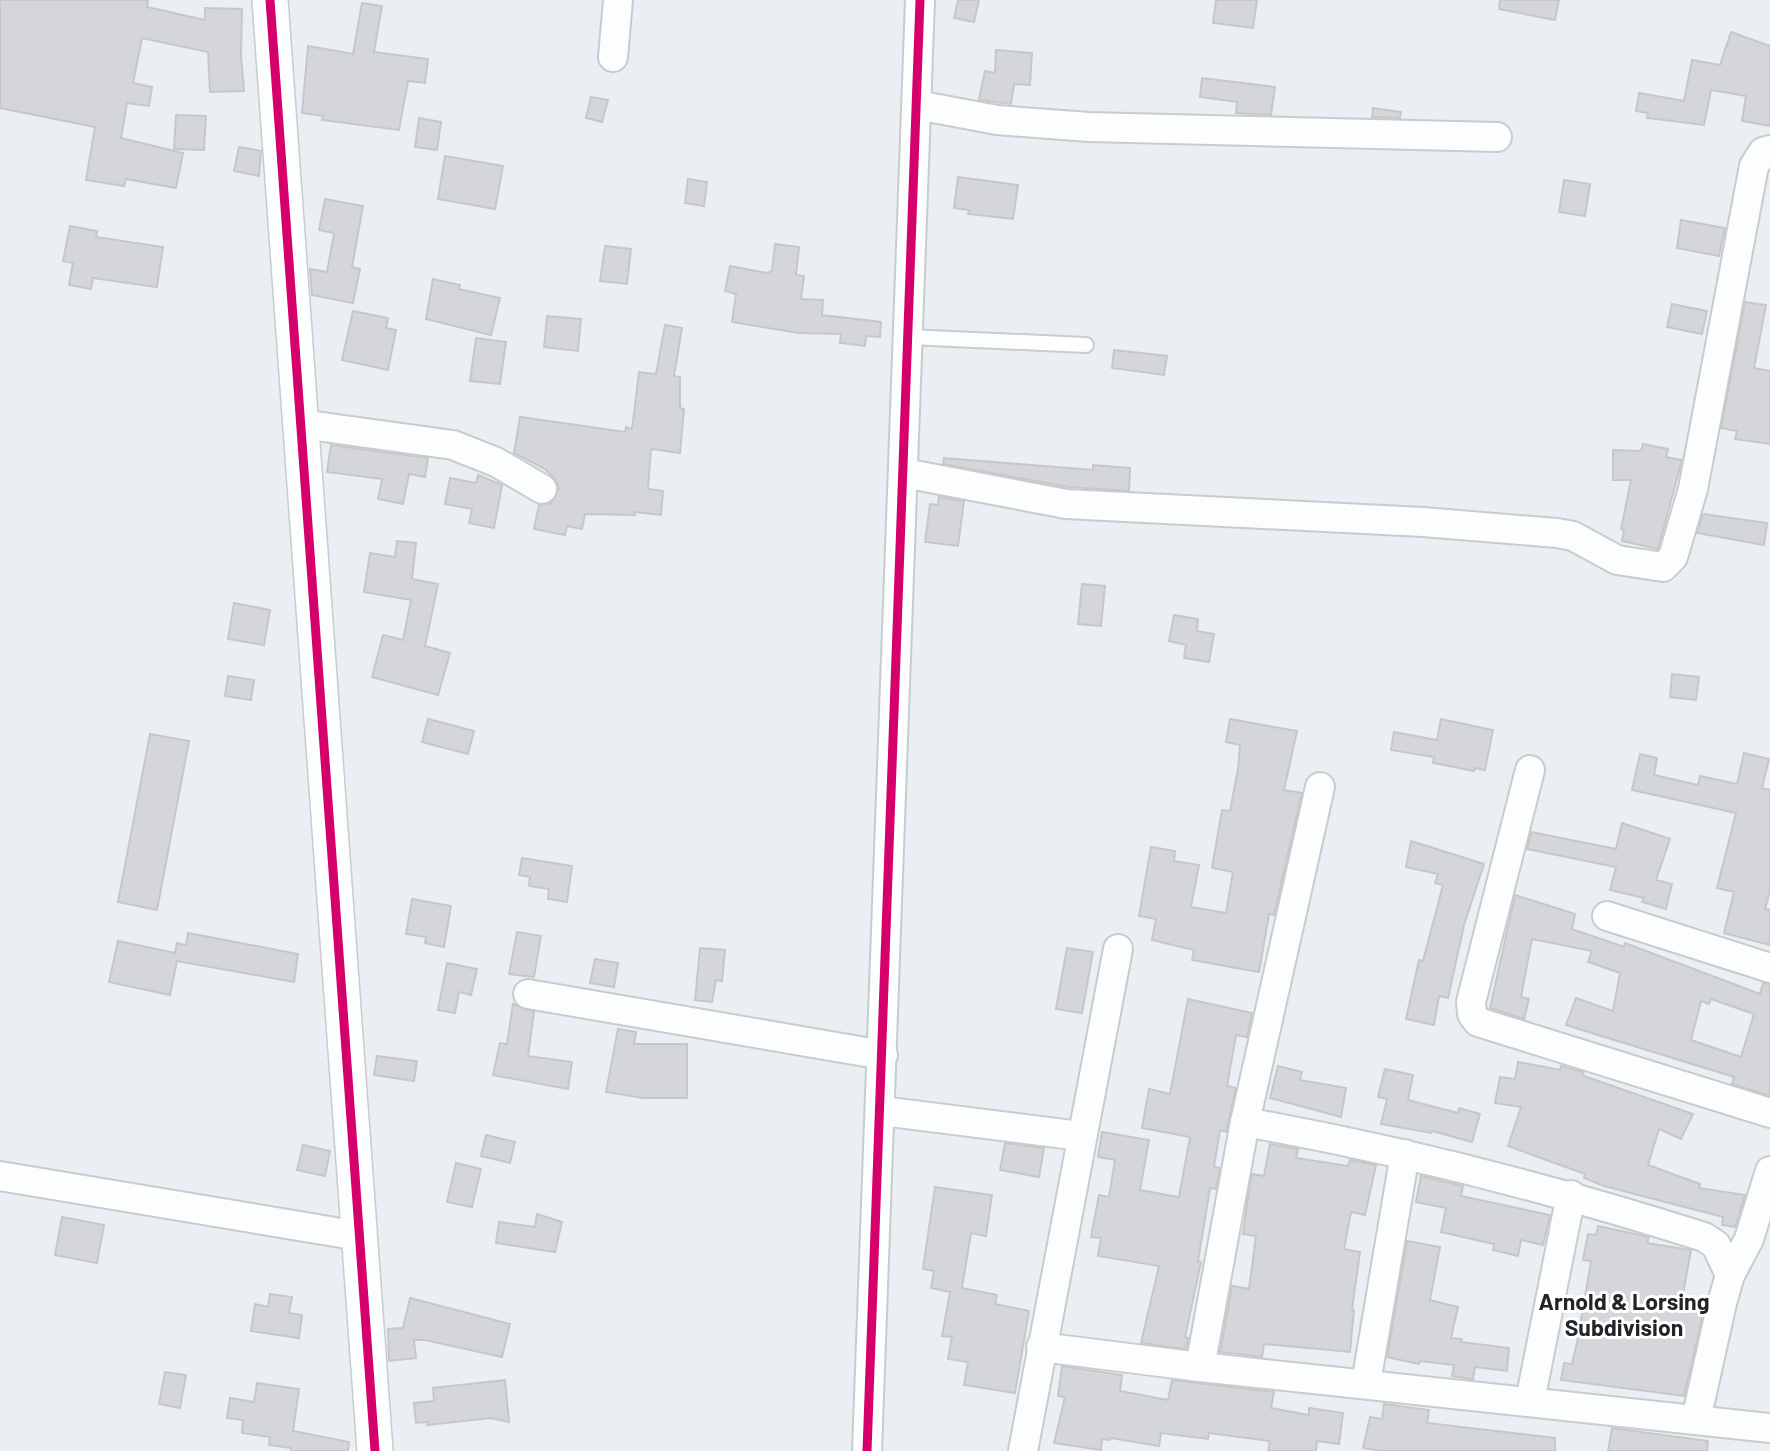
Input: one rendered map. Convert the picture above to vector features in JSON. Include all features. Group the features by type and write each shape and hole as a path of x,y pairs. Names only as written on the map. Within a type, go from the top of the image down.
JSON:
{"street":[{"path":"270,0 375,1451"},
{"path":"614,57 618,0"},
{"path":"867,1451 882,1111 920,0"},
{"path":"917,105 997,120 1089,127 1497,137"},
{"path":"904,474 1066,504 1423,522 1557,533 1573,536 1617,560 1663,567 1673,558 1688,513 1754,166 1763,152 1770,150"},
{"path":"301,424 453,445 496,462 542,488"},
{"path":"1530,770 1471,1002 1472,1014 1478,1022 1770,1113"},
{"path":"1200,1367 1245,1122 1320,787"},
{"path":"1607,916 1770,968"},
{"path":"1023,1451 1080,1136 1118,949"},
{"path":"528,994 883,1055"},
{"path":"882,1111 1080,1136"},
{"path":"1245,1122 1405,1154 1571,1195 1704,1237 1716,1245 1730,1275"},
{"path":"1366,1383 1405,1154"},
{"path":"1696,1420 1730,1275 1749,1239 1770,1171"},
{"path":"0,1176 359,1236"},
{"path":"1530,1401 1571,1195"},
{"path":"1041,1347 1200,1367 1770,1428"}],"lane":[{"path":"909,337 1086,345"}],"building":[{"path":"0,0 148,0 147,7 205,20 205,8 242,9 241,56 244,91 210,92 208,52 142,38 133,83 152,87 149,106 127,103 121,138 183,153 176,188 126,179 124,186 86,180 95,127 0,108"},
{"path":"958,0 979,0 974,22 954,18"},
{"path":"1216,0 1257,0 1253,28 1213,23"},
{"path":"1500,0 1559,0 1555,20 1499,9"},
{"path":"362,3 382,6 374,52 428,59 425,83 408,81 399,130 322,120 323,116 302,113 308,46 353,54"},
{"path":"1731,32 1770,46 1770,126 1742,121 1746,96 1711,90 1704,125 1647,118 1648,113 1636,111 1639,93 1684,101 1692,60 1720,65"},
{"path":"996,50 1032,53 1030,85 1014,84 1011,104 979,100 985,71 995,73"},
{"path":"1202,78 1275,87 1271,115 1236,113 1237,102 1200,97"},
{"path":"591,97 608,100 602,122 586,118"},
{"path":"1373,108 1401,112 1400,118 1372,117"},
{"path":"176,115 206,116 204,150 174,149"},
{"path":"419,118 441,122 437,150 415,147"},
{"path":"239,147 261,151 259,176 234,171"},
{"path":"445,156 503,166 495,209 438,199"},
{"path":"958,177 1018,185 1013,219 968,214 969,210 954,208"},
{"path":"688,179 707,182 704,206 685,203"},
{"path":"1564,180 1590,184 1585,216 1559,212"},
{"path":"325,199 363,206 352,267 360,269 353,303 312,295 310,269 327,272 334,233 319,230"},
{"path":"1681,220 1725,228 1719,256 1677,248"},
{"path":"70,226 97,231 96,237 163,247 157,287 93,278 91,289 69,285 73,263 63,261"},
{"path":"775,244 799,247 796,275 804,276 801,299 823,300 822,315 881,322 880,337 866,336 865,346 840,343 841,334 799,333 732,322 736,294 725,291 730,266 767,273 772,271"},
{"path":"605,246 631,249 627,284 600,281"},
{"path":"433,279 460,285 459,289 500,298 491,335 426,319"},
{"path":"1745,302 1766,305 1754,368 1770,371 1770,444 1735,439 1737,431 1721,428"},
{"path":"1672,304 1707,311 1702,334 1667,327"},
{"path":"353,311 388,318 386,328 396,330 388,370 342,360"},
{"path":"547,316 581,319 578,351 544,347"},
{"path":"665,325 682,328 674,376 680,377 680,408 684,409 680,453 651,449 648,489 663,491 661,515 635,512 635,515 585,514 582,529 567,526 565,535 534,529 539,505 551,503 559,488 556,480 545,469 514,453 520,417 625,432 626,427 632,429 639,372 656,374"},
{"path":"476,338 506,342 500,384 470,381"},
{"path":"1114,350 1167,356 1164,375 1112,368"},
{"path":"1643,444 1668,449 1666,457 1682,460 1658,549 1622,541 1624,530 1621,529 1631,480 1613,480 1613,450 1641,451"},
{"path":"331,445 428,458 425,477 409,474 403,504 378,499 382,479 327,472"},
{"path":"944,458 1093,470 1093,465 1130,468 1129,491 1068,487 943,464"},
{"path":"478,475 502,485 494,528 469,523 472,509 445,504 450,478 476,483"},
{"path":"939,497 964,501 958,546 925,542 930,504 938,505"},
{"path":"1703,514 1767,523 1764,545 1697,533"},
{"path":"397,541 416,543 412,579 438,584 425,646 450,653 438,695 372,677 383,635 403,640 411,600 364,592 370,553 395,557"},
{"path":"1082,584 1105,586 1101,626 1078,624"},
{"path":"234,603 270,610 264,645 228,639"},
{"path":"1174,615 1198,619 1197,631 1214,634 1209,662 1184,658 1186,645 1169,641"},
{"path":"1672,674 1699,677 1696,700 1670,697"},
{"path":"228,676 254,680 251,700 225,696"},
{"path":"428,719 474,731 468,754 422,742"},
{"path":"1230,719 1297,731 1284,790 1302,793 1274,915 1269,914 1259,972 1192,960 1194,950 1152,940 1156,919 1139,916 1151,847 1175,851 1174,861 1199,865 1191,907 1226,913 1233,872 1212,868 1222,810 1230,811 1238,769 1240,745 1226,742"},
{"path":"1441,719 1493,730 1485,770 1475,768 1474,771 1433,763 1434,757 1391,750 1394,732 1437,740"},
{"path":"150,734 189,741 157,910 118,902"},
{"path":"1744,753 1769,759 1762,788 1770,790 1770,891 1765,909 1770,910 1770,945 1724,933 1734,892 1717,888 1736,813 1632,790 1640,754 1657,758 1654,775 1698,785 1700,776 1737,784"},
{"path":"1622,823 1670,839 1656,880 1672,884 1666,909 1642,902 1644,898 1610,890 1616,867 1527,849 1531,832 1616,849"},
{"path":"1411,841 1484,864 1464,925 1448,998 1439,996 1434,1025 1406,1019 1419,960 1423,961 1443,885 1435,883 1438,874 1406,867"},
{"path":"522,858 572,866 567,902 548,899 549,889 529,886 530,877 519,875"},
{"path":"1515,895 1575,914 1572,929 1624,947 1625,943 1760,994 1763,983 1770,984 1770,1096 1732,1084 1734,1077 1566,1025 1576,998 1613,1011 1620,973 1588,962 1592,951 1532,939 1521,997 1529,999 1524,1019 1490,1008","holes":["1711,999 1754,1014 1741,1057 1691,1040 1701,1001 1709,1004"]},
{"path":"412,899 451,906 444,947 425,943 426,937 406,934"},
{"path":"517,932 541,936 534,977 509,974"},
{"path":"188,933 298,954 294,982 177,961 170,995 109,982 118,941 175,953 177,943 186,945"},
{"path":"700,948 725,950 722,981 716,980 712,1002 695,1000"},
{"path":"1067,948 1093,952 1082,1013 1056,1009"},
{"path":"595,959 618,963 614,987 590,983"},
{"path":"447,963 477,969 471,995 459,992 455,1013 438,1010"},
{"path":"1188,999 1252,1013 1247,1037 1236,1035 1227,1086 1236,1088 1226,1132 1220,1130 1214,1167 1220,1168 1216,1189 1210,1188 1198,1261 1201,1262 1185,1337 1188,1338 1186,1349 1141,1343 1159,1266 1098,1256 1101,1238 1091,1237 1099,1195 1109,1197 1115,1160 1098,1157 1102,1132 1149,1140 1140,1190 1179,1197 1190,1137 1142,1128 1149,1089 1170,1094"},
{"path":"513,1004 534,1012 528,1056 572,1062 568,1089 493,1075 500,1043 507,1044"},
{"path":"618,1029 636,1032 634,1044 687,1044 687,1098 643,1098 606,1092"},
{"path":"377,1056 417,1061 414,1081 374,1075"},
{"path":"1518,1062 1560,1070 1561,1066 1583,1072 1584,1076 1693,1114 1681,1139 1659,1129 1648,1165 1700,1184 1699,1188 1745,1195 1735,1227 1722,1225 1723,1217 1604,1186 1584,1178 1585,1174 1508,1146 1521,1107 1495,1103 1500,1077 1515,1079"},
{"path":"1278,1066 1302,1072 1300,1080 1346,1088 1341,1117 1270,1098"},
{"path":"1385,1069 1413,1075 1408,1100 1458,1113 1459,1108 1480,1114 1472,1142 1432,1131 1431,1133 1381,1124 1387,1099 1378,1097"},
{"path":"486,1135 515,1142 510,1163 481,1156"},
{"path":"1005,1143 1044,1148 1039,1177 1000,1170"},
{"path":"1270,1144 1298,1149 1296,1158 1348,1166 1350,1160 1376,1165 1365,1215 1351,1212 1344,1249 1360,1252 1352,1309 1350,1352 1264,1344 1262,1357 1220,1352 1232,1286 1249,1289 1256,1236 1243,1234 1248,1196 1252,1174 1264,1176"},
{"path":"303,1145 330,1151 325,1176 297,1170"},
{"path":"456,1163 481,1169 472,1207 447,1202"},
{"path":"1421,1176 1463,1186 1461,1196 1550,1215 1543,1245 1521,1240 1518,1256 1493,1250 1494,1244 1441,1232 1446,1208 1416,1202"},
{"path":"935,1187 992,1195 986,1236 971,1233 962,1288 997,1295 995,1304 1029,1311 1015,1393 964,1385 968,1362 948,1359 952,1337 942,1336 950,1292 931,1288 934,1271 923,1269"},
{"path":"537,1214 562,1222 555,1252 496,1243 499,1222 535,1227"},
{"path":"62,1217 104,1225 97,1263 55,1255"},
{"path":"1598,1226 1649,1237 1647,1243 1691,1250 1680,1310 1703,1314 1684,1396 1561,1380 1564,1363 1572,1364 1578,1338 1591,1261 1583,1260 1588,1234 1596,1235"},
{"path":"1407,1241 1440,1247 1430,1300 1458,1307 1451,1338 1462,1339 1461,1342 1509,1348 1507,1371 1475,1367 1473,1380 1452,1376 1454,1365 1420,1361 1419,1364 1387,1357"},
{"path":"270,1294 292,1297 289,1313 302,1315 299,1338 251,1331 255,1304 268,1307"},
{"path":"410,1298 510,1324 502,1357 414,1340 416,1358 389,1361 388,1329 403,1328"},
{"path":"1062,1366 1122,1375 1120,1391 1168,1400 1172,1380 1274,1392 1271,1408 1309,1415 1309,1408 1343,1413 1339,1444 1317,1441 1316,1451 1268,1451 1270,1441 1209,1433 1208,1439 1161,1433 1159,1446 1102,1439 1101,1450 1054,1443 1065,1397 1058,1396"},
{"path":"165,1372 186,1375 180,1408 159,1404"},
{"path":"505,1380 509,1422 491,1418 427,1425 428,1422 416,1423 414,1403 434,1401 433,1388"},
{"path":"257,1383 299,1389 293,1431 349,1442 348,1451 291,1451 291,1448 269,1445 270,1437 242,1433 243,1420 227,1418 230,1398 254,1402"},
{"path":"1384,1404 1429,1410 1427,1423 1555,1438 1555,1451 1384,1451 1363,1448 1370,1417 1382,1419"},
{"path":"1612,1428 1708,1441 1707,1451 1608,1451"}],"cycle path":[{"path":"270,0 375,1451"},
{"path":"867,1451 920,0"}],"district":[{"name":"Arnold & Lorsing Subdivision","path":"1624,1314"}]}
